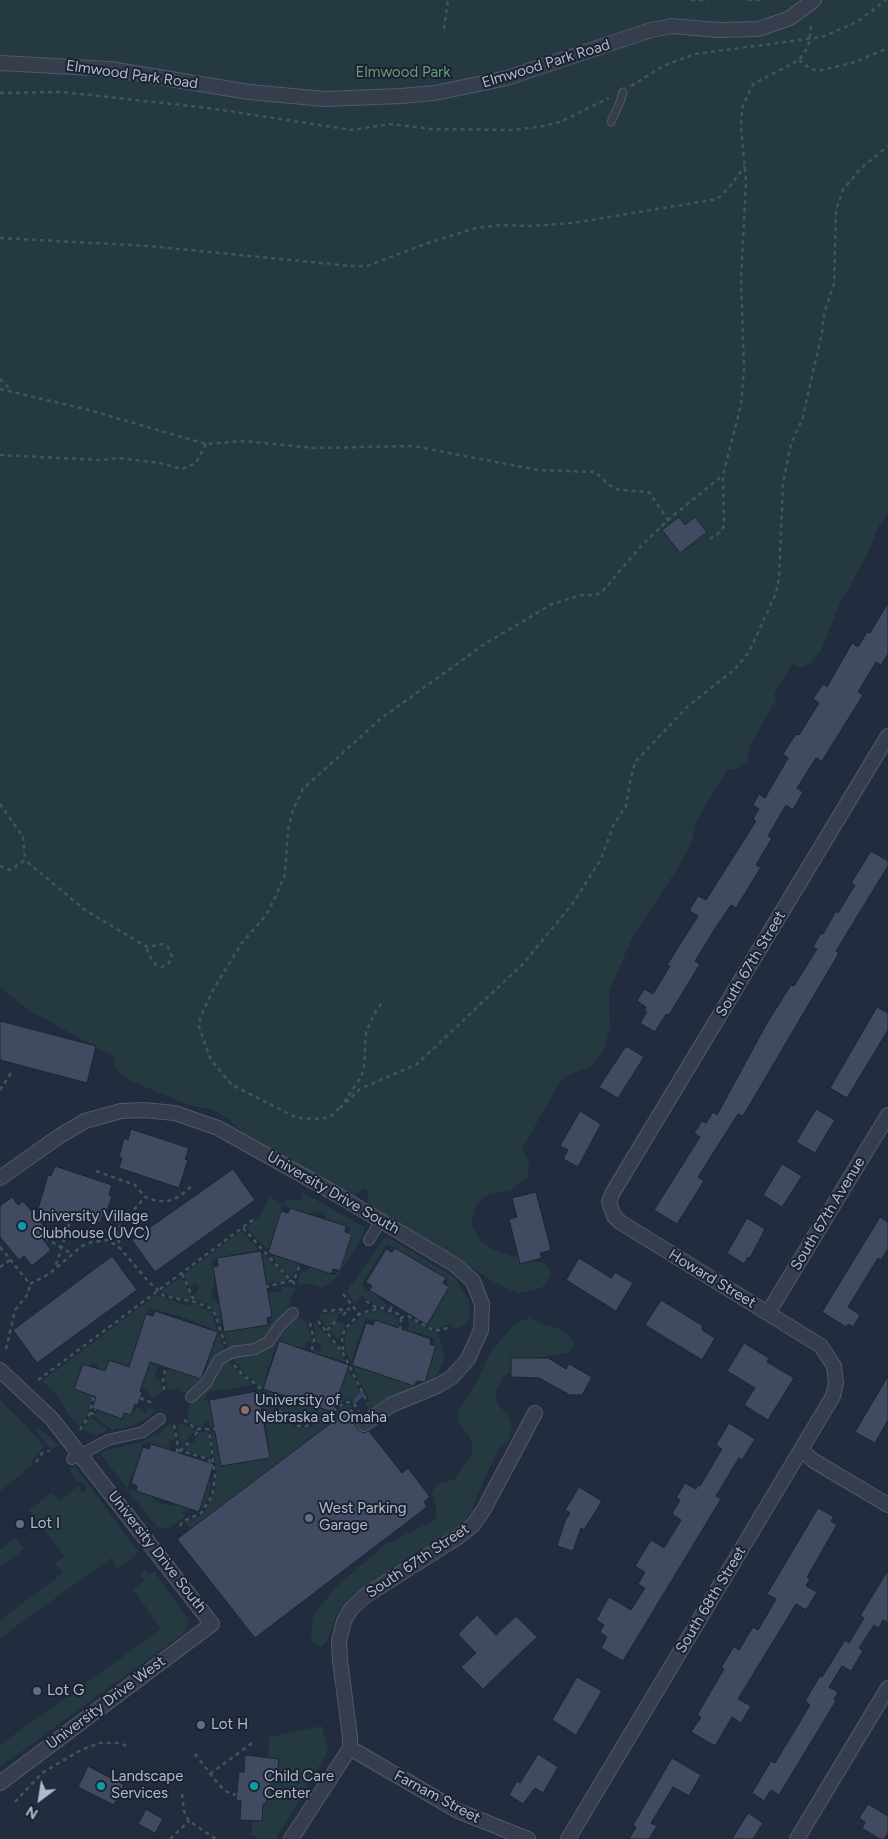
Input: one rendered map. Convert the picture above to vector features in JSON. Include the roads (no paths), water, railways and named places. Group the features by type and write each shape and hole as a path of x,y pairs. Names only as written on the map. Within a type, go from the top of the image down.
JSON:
{"street":[{"name":"Elmwood Park Road","path":"0,63 110,69 249,92 325,99 401,96 435,93 507,78 650,30 672,26 726,30 759,28 790,18 814,0"},
{"name":"South 67th Street","path":"613,1192 888,736"},
{"name":"University Drive South","path":"0,1178 61,1134 85,1122 121,1111 162,1111 191,1118 218,1128 381,1220 465,1272 472,1281 482,1304 481,1330 468,1360 452,1377 437,1386 363,1417"},
{"name":"South 67th Avenue","path":"768,1313 888,1115"},
{"name":"Howard Street","path":"613,1192 609,1202 614,1216 620,1222 821,1346 830,1356"},
{"path":"369,1240 381,1220"},
{"path":"191,1397 206,1383 215,1364 229,1354 255,1349 268,1342 281,1324 294,1313"},
{"name":"South 68th Street","path":"568,1839 833,1396 836,1383 834,1366 830,1356"},
{"name":"University Drive South","path":"0,1370 52,1419 76,1456 212,1624"},
{"name":"South 67th Street","path":"350,1748 339,1641 344,1621 351,1609 366,1596 458,1537 473,1525 484,1510 535,1413"},
{"path":"76,1456 108,1440 143,1432 160,1419"},
{"path":"801,1450 814,1461 887,1501"},
{"name":"University Drive West","path":"0,1783 212,1624"},
{"path":"797,1839 888,1688"},
{"path":"291,1839 350,1748"},
{"name":"Farnam Street","path":"350,1748 458,1810 528,1839"}],"lane":[{"path":"611,122 623,92"}],"waterway":[{"path":"355,1401 362,1394"}],"place":[{"name":"University Village Clubhouse (UVC)","path":"22,1226"},
{"name":"University of Nebraska at Omaha","path":"245,1410"},
{"name":"West Parking Garage","path":"309,1518"},
{"name":"Lot I","path":"20,1524"},
{"name":"Lot G","path":"37,1691"},
{"name":"Lot H","path":"201,1725"},
{"name":"Landscape Services","path":"101,1786"},
{"name":"Child Care Center","path":"254,1786"}],"park label":[{"name":"Elmwood Park","path":"403,73"}]}
